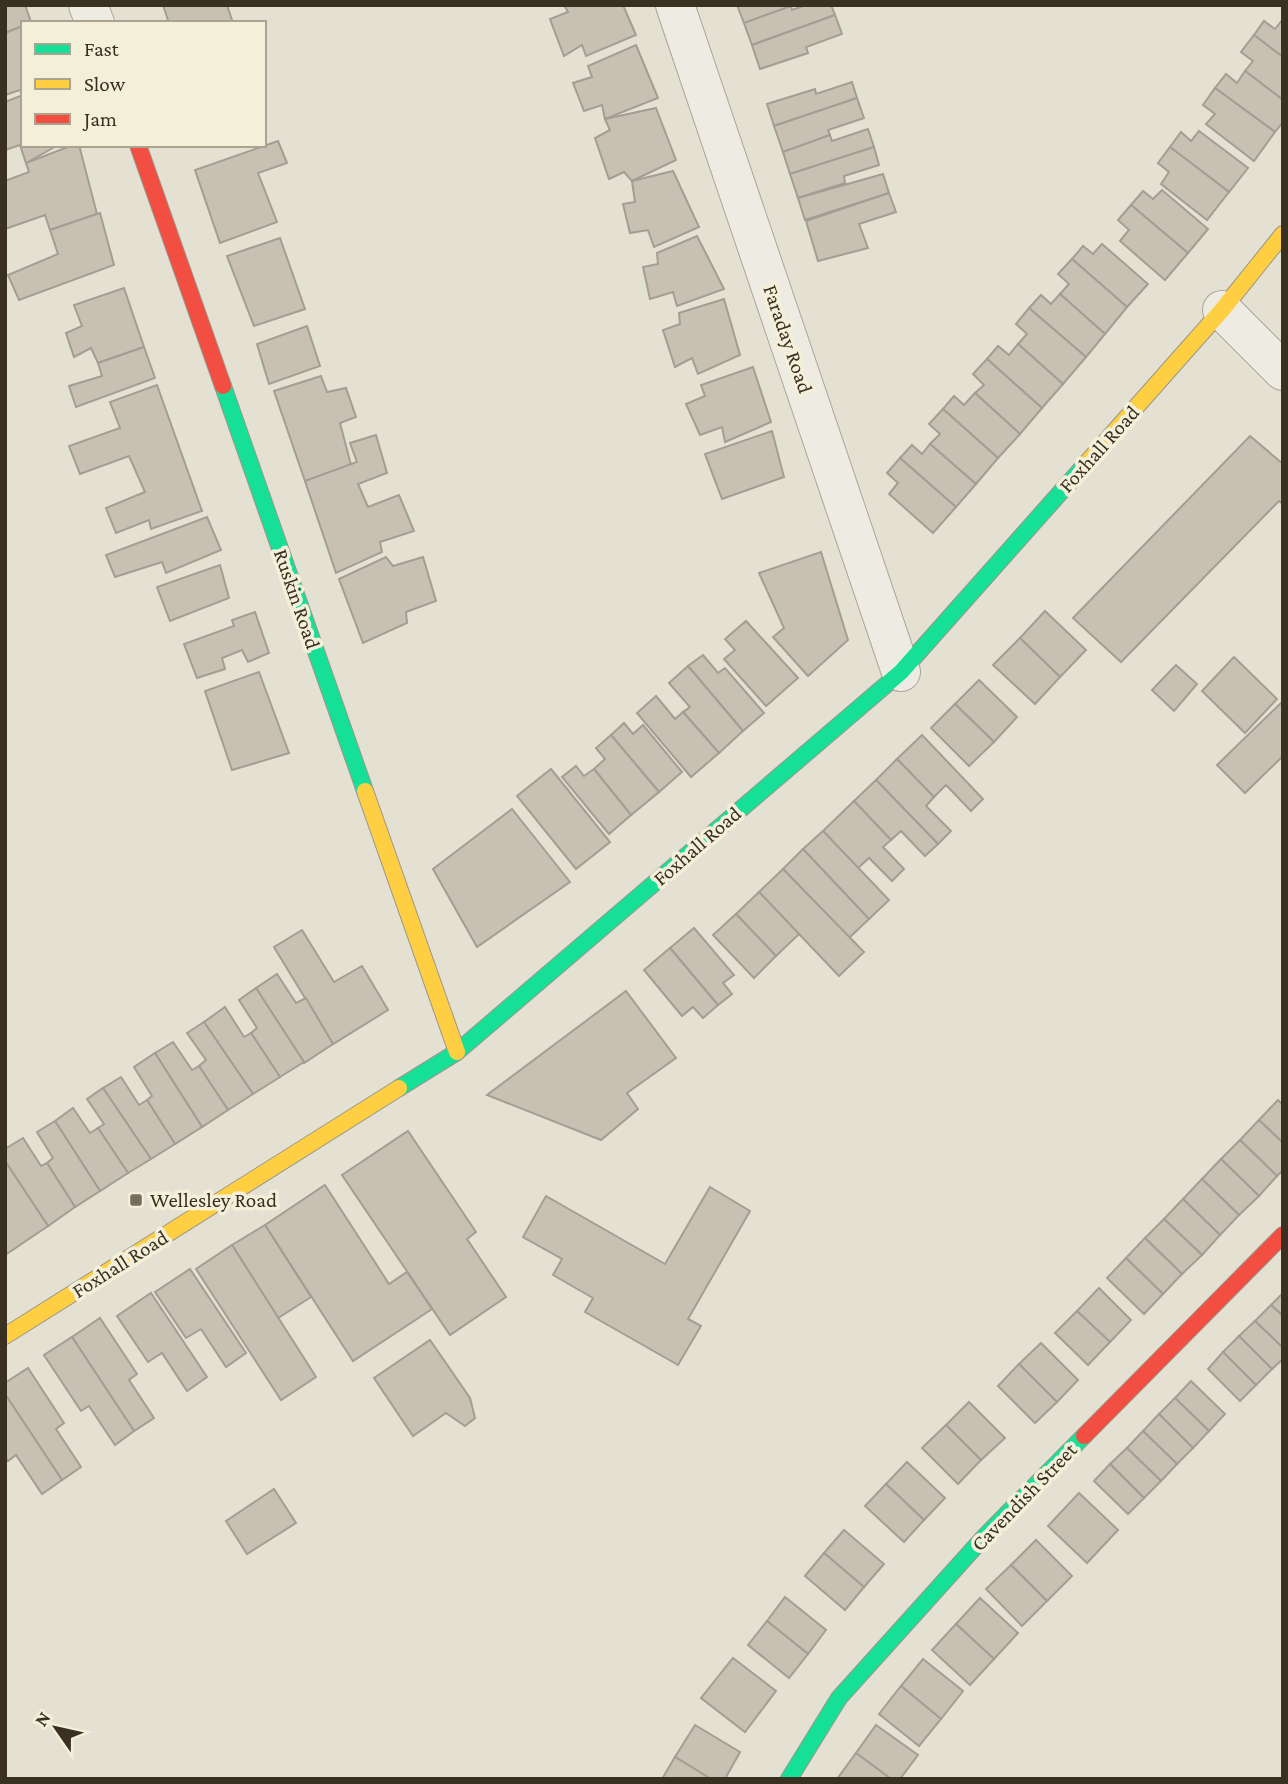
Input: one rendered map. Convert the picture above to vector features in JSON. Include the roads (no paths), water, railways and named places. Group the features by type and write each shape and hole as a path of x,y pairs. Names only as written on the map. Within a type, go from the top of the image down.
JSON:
{"main road":[{"name":"Ruskin Road","path":"139,147 457,1052"},
{"name":"Foxhall Road","path":"5,1336 457,1052 901,672 1222,310 1283,234"},
{"name":"Cavendish Street","path":"789,1779 839,1698 984,1537 1283,1236"}],"street":[{"name":"Faraday Road","path":"675,5 901,672"},
{"path":"1222,310 1283,371"}],"place":[{"name":"Wellesley Road","path":"136,1200"}]}
